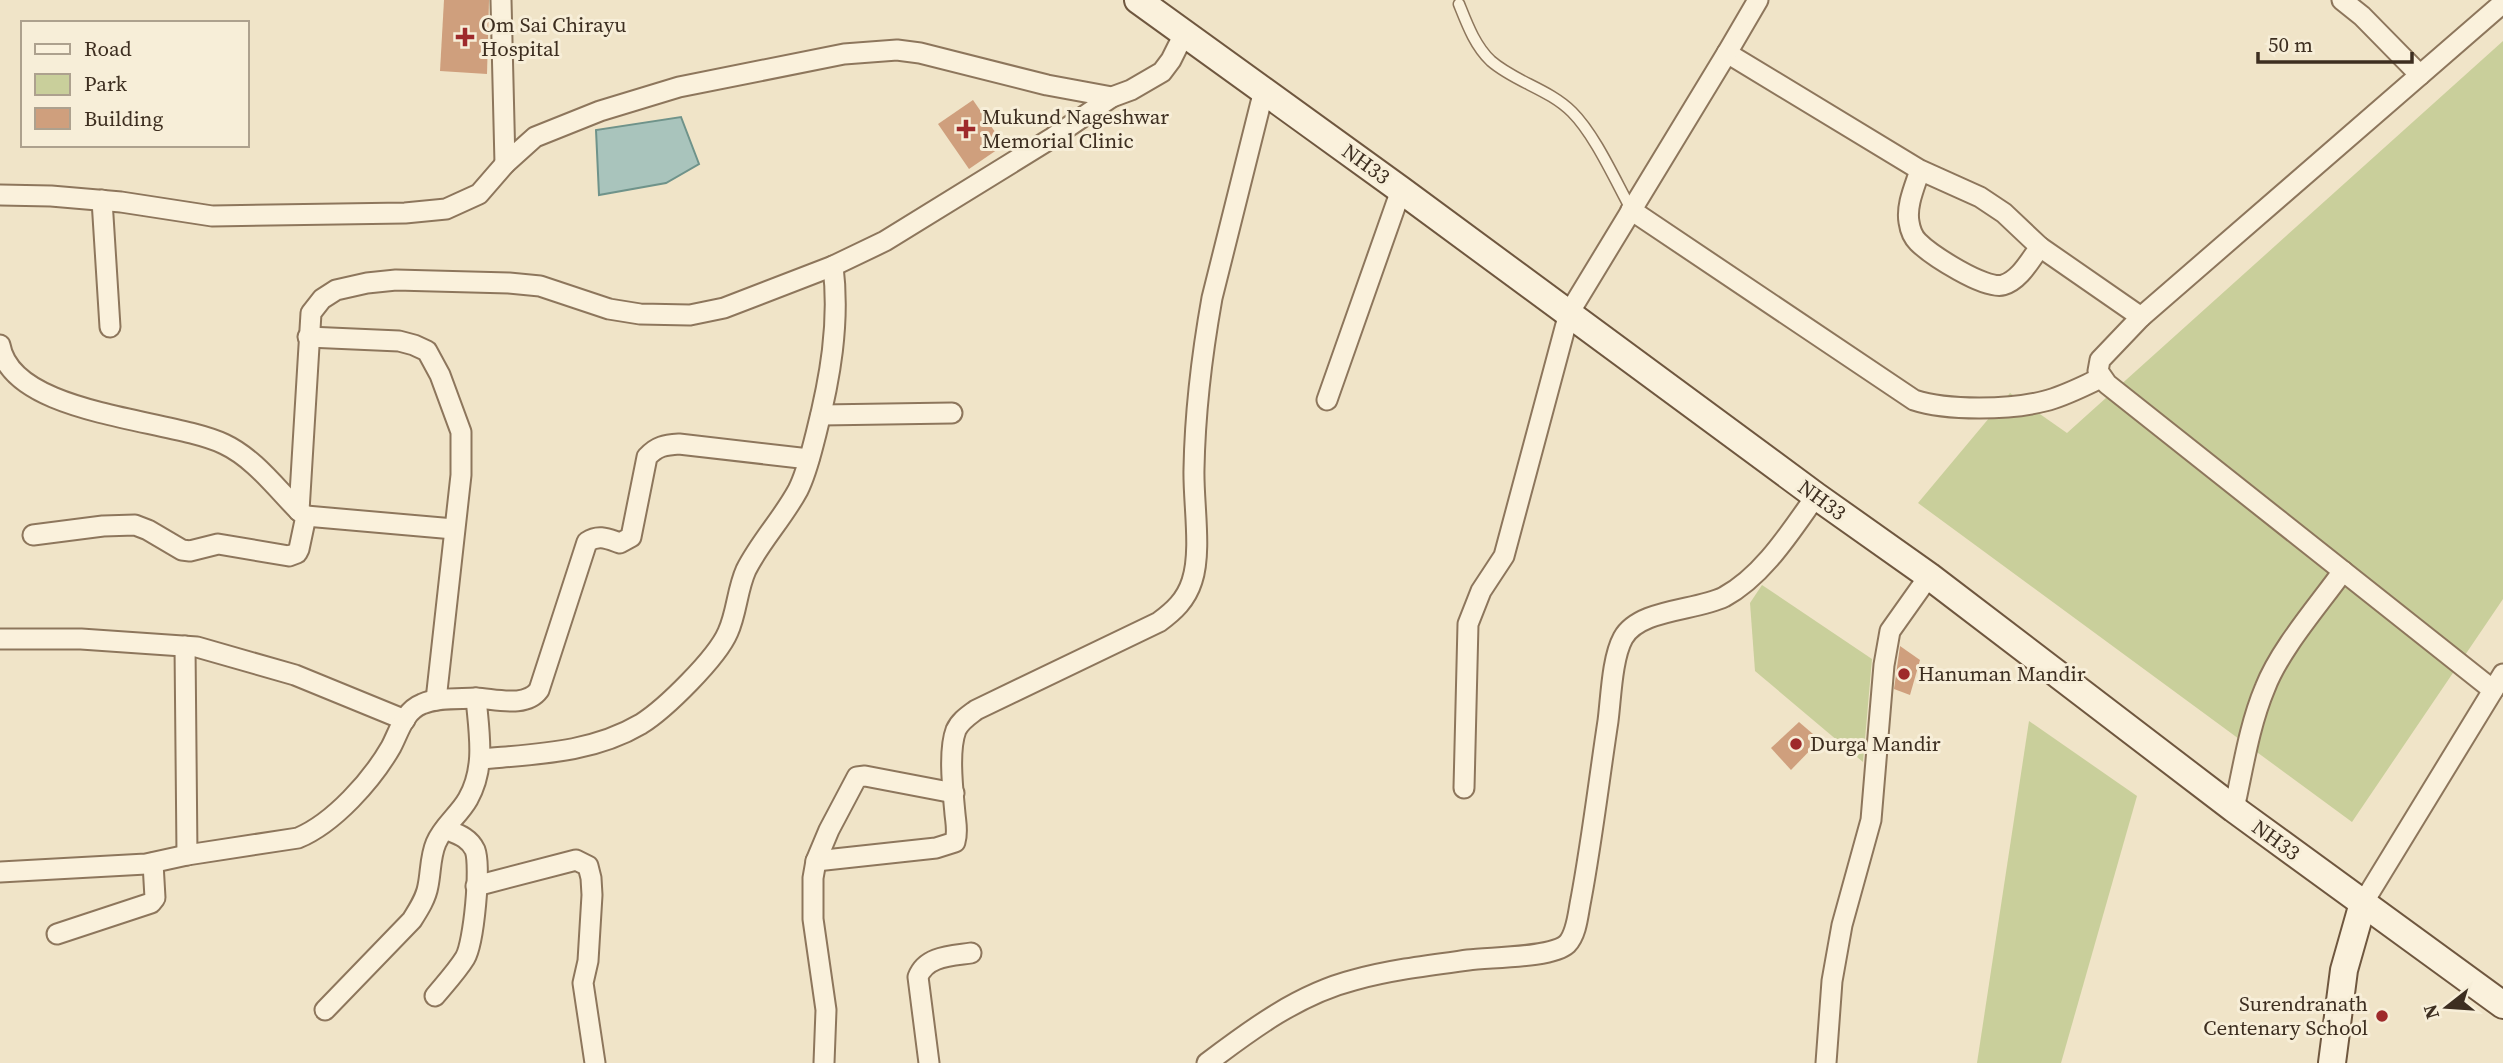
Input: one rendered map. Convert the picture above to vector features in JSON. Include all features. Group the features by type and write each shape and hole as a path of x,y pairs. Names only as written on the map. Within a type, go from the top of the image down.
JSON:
{"main road":[{"name":"NH33","path":"1138,0 1928,576 2234,809 2503,1004"},
{"path":"2332,1063 2344,970 2363,903"}],"street":[{"path":"501,0 505,164"},
{"path":"1464,788 1468,624 1481,591 1504,556 1569,313 1758,0"},
{"path":"2342,0 2362,16 2420,75"},
{"path":"2363,903 2498,682 2343,570 2106,384 2098,371 2100,359 2141,317 2503,3"},
{"path":"33,535 103,526 135,525 181,550 190,551 218,544 289,556 297,553 302,514 311,313 322,299 336,290 396,279 519,284 540,286 609,309 664,316 724,307 833,266 904,230 1052,138 1112,97 1131,90 1162,72 1184,34"},
{"path":"0,195 102,200 212,216 446,209 479,194 505,164 535,137 600,111 679,87 844,54 878,50 920,53 1047,85 1112,97"},
{"path":"1727,53 1920,170 1980,197 2004,213 2040,247 2141,317"},
{"path":"816,861 936,848 955,842 954,740 957,728 964,718 1159,622 1185,597 1196,565 1194,468 1198,396 1206,332 1264,90"},
{"path":"1920,170 1908,214 1909,225 1918,242 1948,264 1984,283 2002,286 2018,275 2040,247"},
{"path":"1326,400 1401,190"},
{"path":"102,200 110,327"},
{"path":"1632,209 1914,400 1953,407 2030,405 2061,396 2101,377"},
{"path":"481,759 572,751 594,745 642,723 676,694 708,660 728,632 745,573 797,491 809,459 829,377 836,286 833,266"},
{"path":"308,337 399,341 426,351 440,375 461,432 461,475 436,700"},
{"path":"0,345 2,354 14,374 47,395 92,411 199,433 242,453 302,514 454,529"},
{"path":"821,415 952,413"},
{"path":"0,872 153,863 187,855 284,842 309,834 338,812 365,781 390,748 405,720 420,704 436,700 476,698 522,701 534,697 539,690 587,542 601,537 620,543 631,537 644,467 655,449 664,445 680,444 809,459"},
{"path":"1207,1063 1274,1015 1315,993 1352,980 1469,960 1558,950 1567,944 1574,928 1589,857 1612,691 1622,639 1630,628 1644,620 1701,606 1724,597 1742,585 1763,564 1816,496"},
{"path":"2234,809 2256,712 2265,686 2278,661 2343,570"},
{"path":"1826,1063 1832,981 1842,925 1871,820 1884,665 1891,631 1928,576"},
{"path":"0,639 81,639 185,646 295,675 405,720"},
{"path":"185,646 187,855"},
{"path":"325,1010 412,920 428,889 437,840 468,800 480,771 476,698"},
{"path":"824,1063 826,1010 813,919 816,861 846,795 857,777 865,776 954,793"},
{"path":"435,996 466,956 472,938 478,860 474,848 466,838 445,829"},
{"path":"476,886 576,860 588,866 592,895 588,961 583,983 595,1063"},
{"path":"57,934 151,904 155,898 153,863"},
{"path":"929,1063 918,977 921,968 939,958 971,953"}],"lane":[{"path":"1459,4 1475,40 1490,60 1540,89 1572,112 1584,127 1632,209"}],"green space":[{"path":"2503,41 2503,599 2352,822 1918,503 2010,393 2067,433"},
{"path":"1762,585 1872,659 1863,762 1755,671 1750,603"},
{"path":"2029,721 2137,796 2061,1063 1977,1063"}],"water":[{"path":"681,117 699,164 666,183 599,195 596,130"}],"building":[{"path":"444,0 489,0 487,74 440,71"},
{"path":"973,100 1004,145 969,169 938,124"},
{"name":"Hanuman Mandir","path":"1900,646 1920,660 1910,695 1894,689"},
{"name":"Durga Mandir","path":"1799,722 1820,740 1791,770 1771,748"}],"place":[{"name":"Om Sai Chirayu Hospital","path":"465,37"},
{"name":"Mukund Nageshwar Memorial Clinic","path":"966,129"},
{"name":"Hanuman Mandir","path":"1904,674"},
{"name":"Durga Mandir","path":"1796,744"},
{"name":"Surendranath Centenary School","path":"2382,1016"}]}
